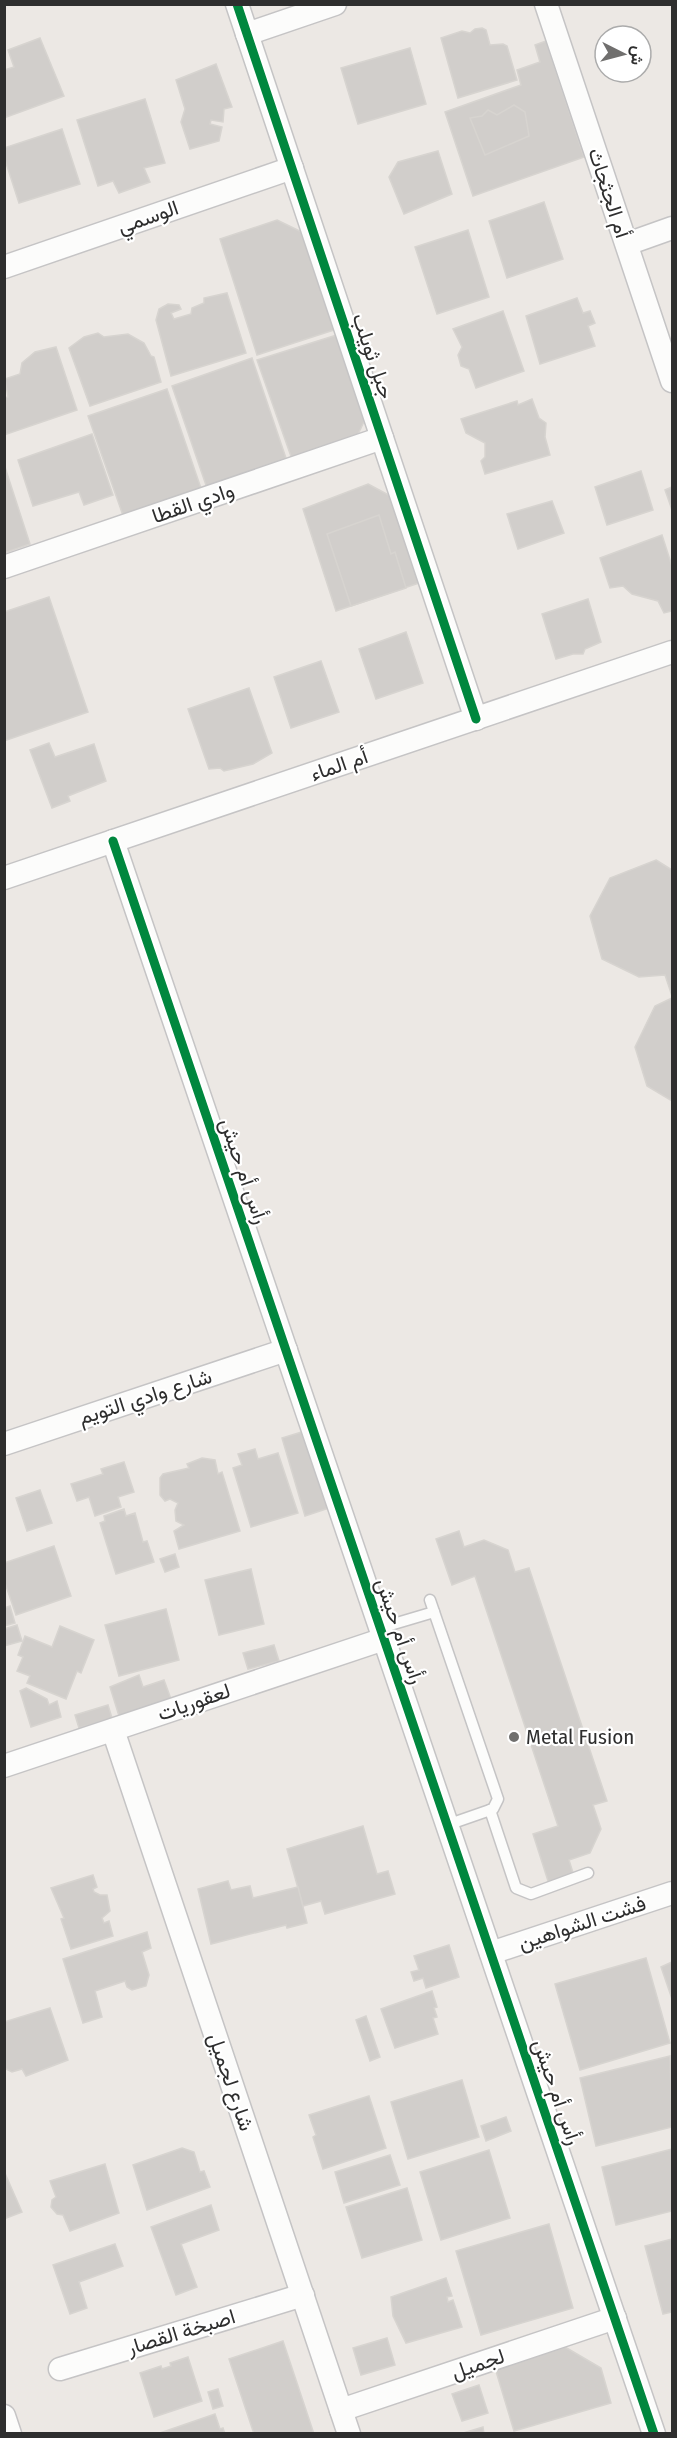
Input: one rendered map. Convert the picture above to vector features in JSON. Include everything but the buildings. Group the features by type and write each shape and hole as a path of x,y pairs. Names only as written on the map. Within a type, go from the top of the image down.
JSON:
{"street":[{"name":"جبل ثويلب","path":"237,4 476,719"},
{"path":"247,34 335,4"},
{"name":"أم الجثجاث","path":"546,4 672,381"},
{"name":"الوسمي","path":"4,267 292,168"},
{"path":"627,244 672,228"},
{"name":"وادي القطا","path":"4,567 382,438"},
{"name":"أم الماء","path":"4,878 672,652"},
{"name":"رأس أم حيش","path":"113,841 654,2433"},
{"name":"شارع وادي التويم","path":"4,1444 286,1350"},
{"name":"لعقوريات","path":"4,1766 113,1730 382,1633"},
{"name":"شارع لجميل","path":"113,1730 349,2433"},
{"name":"فشت الشواهين","path":"491,1953 672,1893"},
{"name":"اصبخة القصار","path":"60,2369 303,2295"},
{"name":"لجميل","path":"341,2410 615,2318"},
{"path":"4,2416 10,2433"}],"lane":[{"path":"430,1599 498,1803 490,1810 447,1825"},
{"path":"382,1633 434,1612"},
{"path":"490,1810 516,1888 531,1894 588,1873"}],"cycle path":[{"path":"237,4 476,719"},
{"path":"113,841 654,2434"}],"place":[{"name":"Metal Fusion","path":"514,1737"}]}
